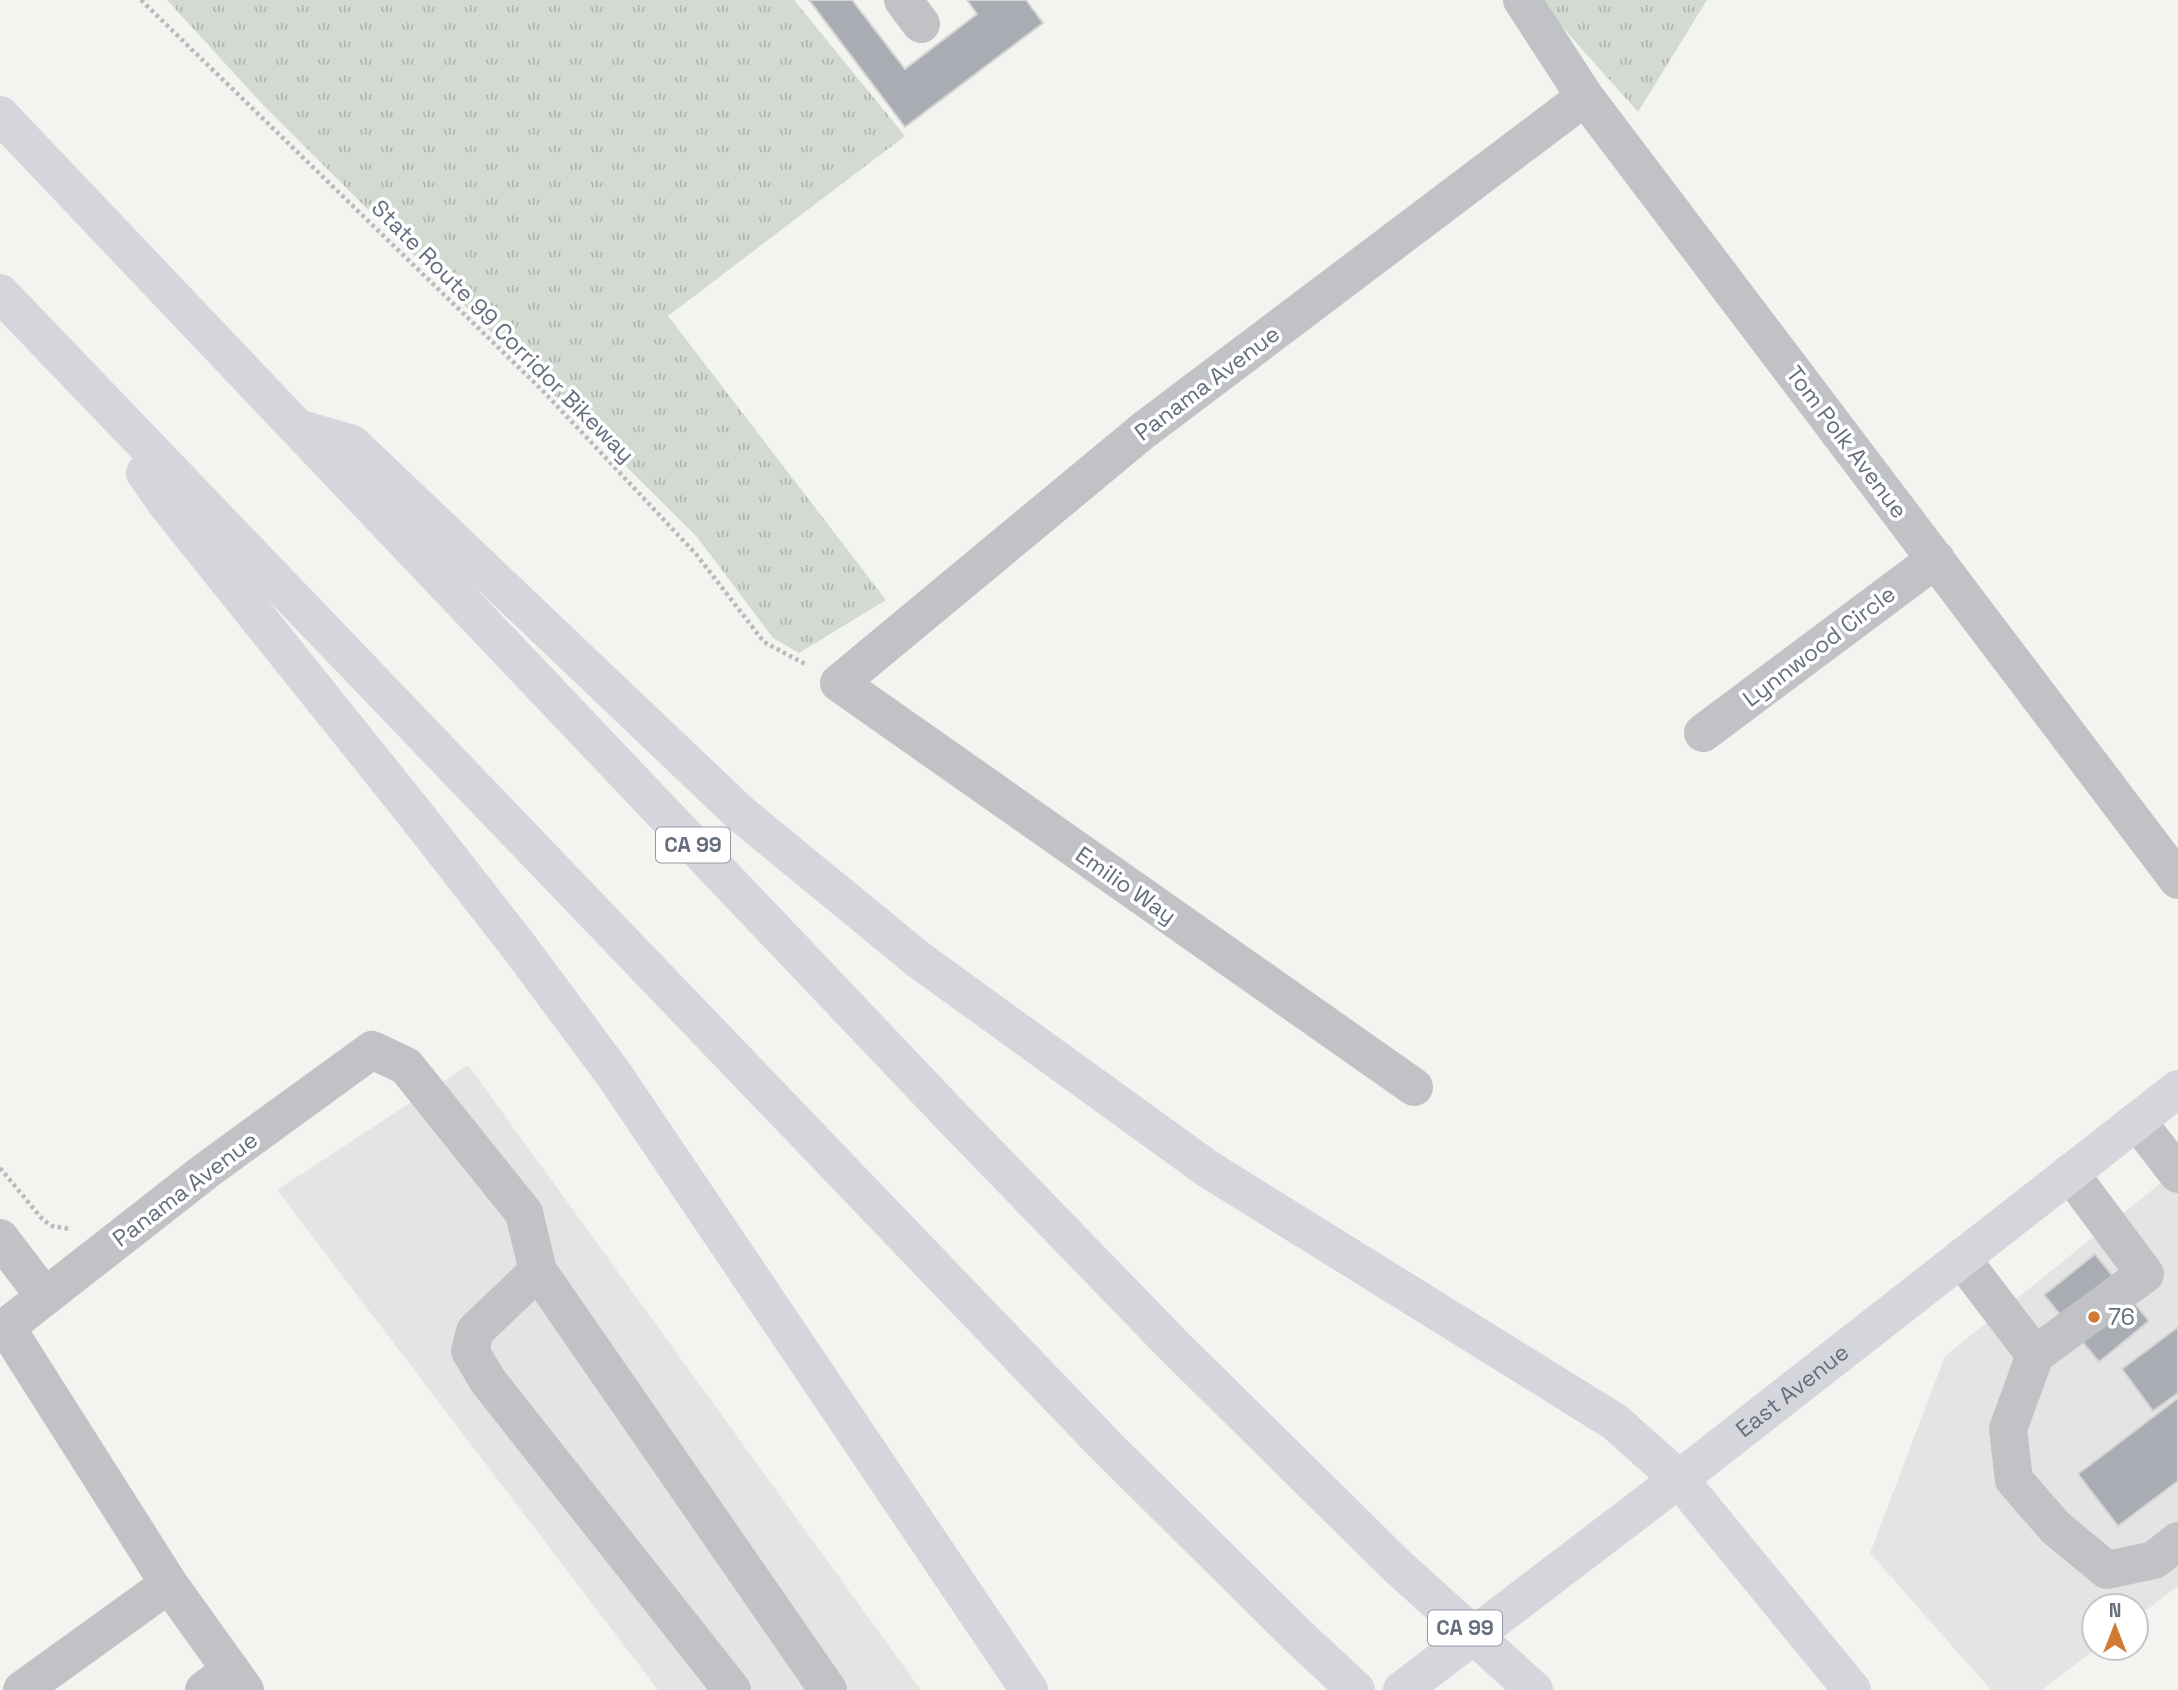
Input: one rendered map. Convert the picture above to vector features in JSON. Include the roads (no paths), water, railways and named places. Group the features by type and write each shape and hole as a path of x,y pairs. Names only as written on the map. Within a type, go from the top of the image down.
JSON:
{"main road":[{"name":"CA 99","path":"0,115 1172,1345 1396,1566 1534,1690"},
{"path":"0,293 1105,1445 1356,1690"},
{"path":"62,358 166,503 440,845 615,1076 1029,1690"},
{"path":"299,428 352,444 741,814 919,960 1208,1170 1615,1422 1679,1479 1852,1690"},
{"name":"East Avenue","path":"1402,1690 1679,1479 2178,1089"}],"street":[{"name":"Tom Polk Avenue","path":"1522,0 1585,97 2178,880"},
{"name":"Panama Avenue","path":"839,683 1144,430 1585,97"},
{"name":"Lynnwood Circle","path":"1703,733 1936,559"},
{"name":"Emilio Way","path":"839,683 1414,1087"},
{"name":"Panama Avenue","path":"3,1330 207,1170 372,1049 405,1066 524,1213 538,1271"},
{"path":"2137,1121 2178,1174"},
{"path":"2070,1172 2145,1274 2035,1355 2008,1429 2014,1480 2056,1528 2107,1570 2154,1560 2178,1541"},
{"path":"0,1238 45,1297"},
{"path":"1961,1258 2035,1355"},
{"path":"732,1690 488,1381 470,1351 475,1331 538,1271 828,1690"},
{"path":"3,1330 169,1584 227,1683"},
{"path":"22,1690 169,1584"}],"place":[{"name":"76","path":"2094,1317"}]}
